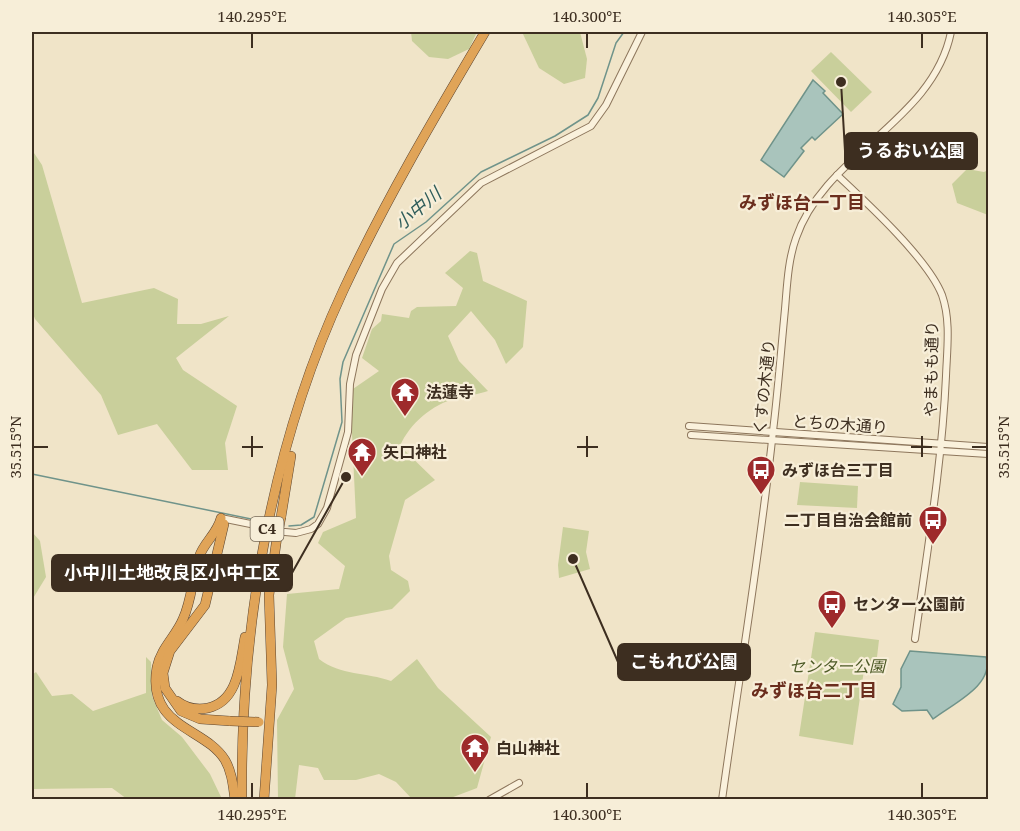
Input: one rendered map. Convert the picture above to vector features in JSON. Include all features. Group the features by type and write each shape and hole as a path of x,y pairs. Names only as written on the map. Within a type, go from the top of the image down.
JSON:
{"highway":[{"name":"C4","path":"244,800 246,674 269,519 315,362 353,271 406,166 485,32"},
{"name":"C4","path":"244,800 250,675 261,581 273,520 314,377 353,271"},
{"path":"223,519 205,605 170,651 164,665 165,697 187,715 200,719 230,724 262,725 270,718 272,685 268,595 281,534 281,517 292,451"},
{"path":"223,519 201,551 183,620 160,658 157,684 165,697 174,722 212,746 225,759 232,777 235,800"},
{"path":"165,697 184,706 205,709 219,704 232,689 269,519"},
{"path":"262,725 269,732 264,800"}],"street":[{"path":"281,534 311,530 318,524 327,508 348,432 351,378 356,356 382,289 397,263 481,183 591,126 606,105 642,32"},
{"name":"くすの木通り","path":"722,800 773,437 786,298 795,240 811,205 837,175 921,95 936,73 951,32"},
{"name":"やまもも通り","path":"837,175 918,257 941,294 948,338 942,448 915,639"},
{"name":"とちの木通り","path":"689,426 773,437"},
{"name":"とちの木通り","path":"691,435 773,437 942,448 988,454"},
{"name":"とちの木通り","path":"942,448 988,447"},
{"path":"223,519 260,526"},
{"path":"489,800 519,783"}],"green space":[{"path":"411,32 477,32 469,49 448,59 429,57 412,41"},
{"path":"522,32 580,32 587,59 585,78 564,84 539,68"},
{"path":"831,52 872,92 851,112 811,71"},
{"path":"32,150 42,165 82,303 154,288 178,299 177,324 201,324 229,316 176,358 183,370 237,406 225,443 228,470 192,470 157,424 118,435 101,395 35,319 32,311"},
{"path":"967,169 984,172 988,170 988,215 957,203 952,184"},
{"path":"470,251 477,253 483,281 527,301 523,347 506,364 495,340 471,311 448,336 459,361 488,391 456,398 430,410 410,430 400,446 435,480 405,500 389,556 391,570 408,581 410,591 392,609 346,618 314,641 319,659 327,664 345,671 391,681 417,659 438,688 491,737 477,788 448,799 412,799 396,782 379,774 356,780 324,780 318,768 299,765 295,799 278,799 277,720 294,689 283,647 287,594 339,589 345,566 318,543 323,532 356,518 350,391 379,371 362,358 372,329 381,321 382,314 409,318 411,311 417,307 456,306 463,288 445,273"},
{"path":"800,482 858,486 857,508 797,505"},
{"path":"563,527 589,531 586,552 590,569 559,578 558,565"},
{"path":"32,532 40,541 46,577 32,600"},
{"name":"センター公園","path":"815,632 879,640 877,657 864,670 853,745 799,736"},
{"path":"146,657 151,662 152,696 162,720 182,737 210,774 222,799 127,799 112,788 32,789 32,675 36,672 52,696 72,694 93,711 146,693"}],"water":[{"path":"813,80 843,114 815,140 812,137 801,148 804,151 784,177 761,160"},
{"path":"910,651 986,657 987,667 984,676 970,693 933,719 927,710 902,711 893,704 901,687 901,669"}],"waterway":[{"name":"小中川","path":"289,526 301,525 314,517 342,422 340,379 343,362 394,244 426,222 481,172 555,136 588,115 598,98 616,43 624,32"},
{"name":"小中川","path":"32,474 261,521"}],"place":[{"name":"うるおい公園","path":"841,82"},
{"name":"法蓮寺","path":"405,418"},
{"name":"小中川土地改良区小中工区","path":"346,477"},
{"name":"矢口神社","path":"362,478"},
{"name":"みずほ台三丁目","path":"761,496"},
{"name":"二丁目自治会館前","path":"933,546"},
{"name":"こもれび公園","path":"573,559"},
{"name":"センター公園前","path":"832,630"},
{"name":"白山神社","path":"475,774"}],"district":[{"name":"みずほ台一丁目","path":"802,203"},
{"name":"みずほ台二丁目","path":"814,691"}]}
